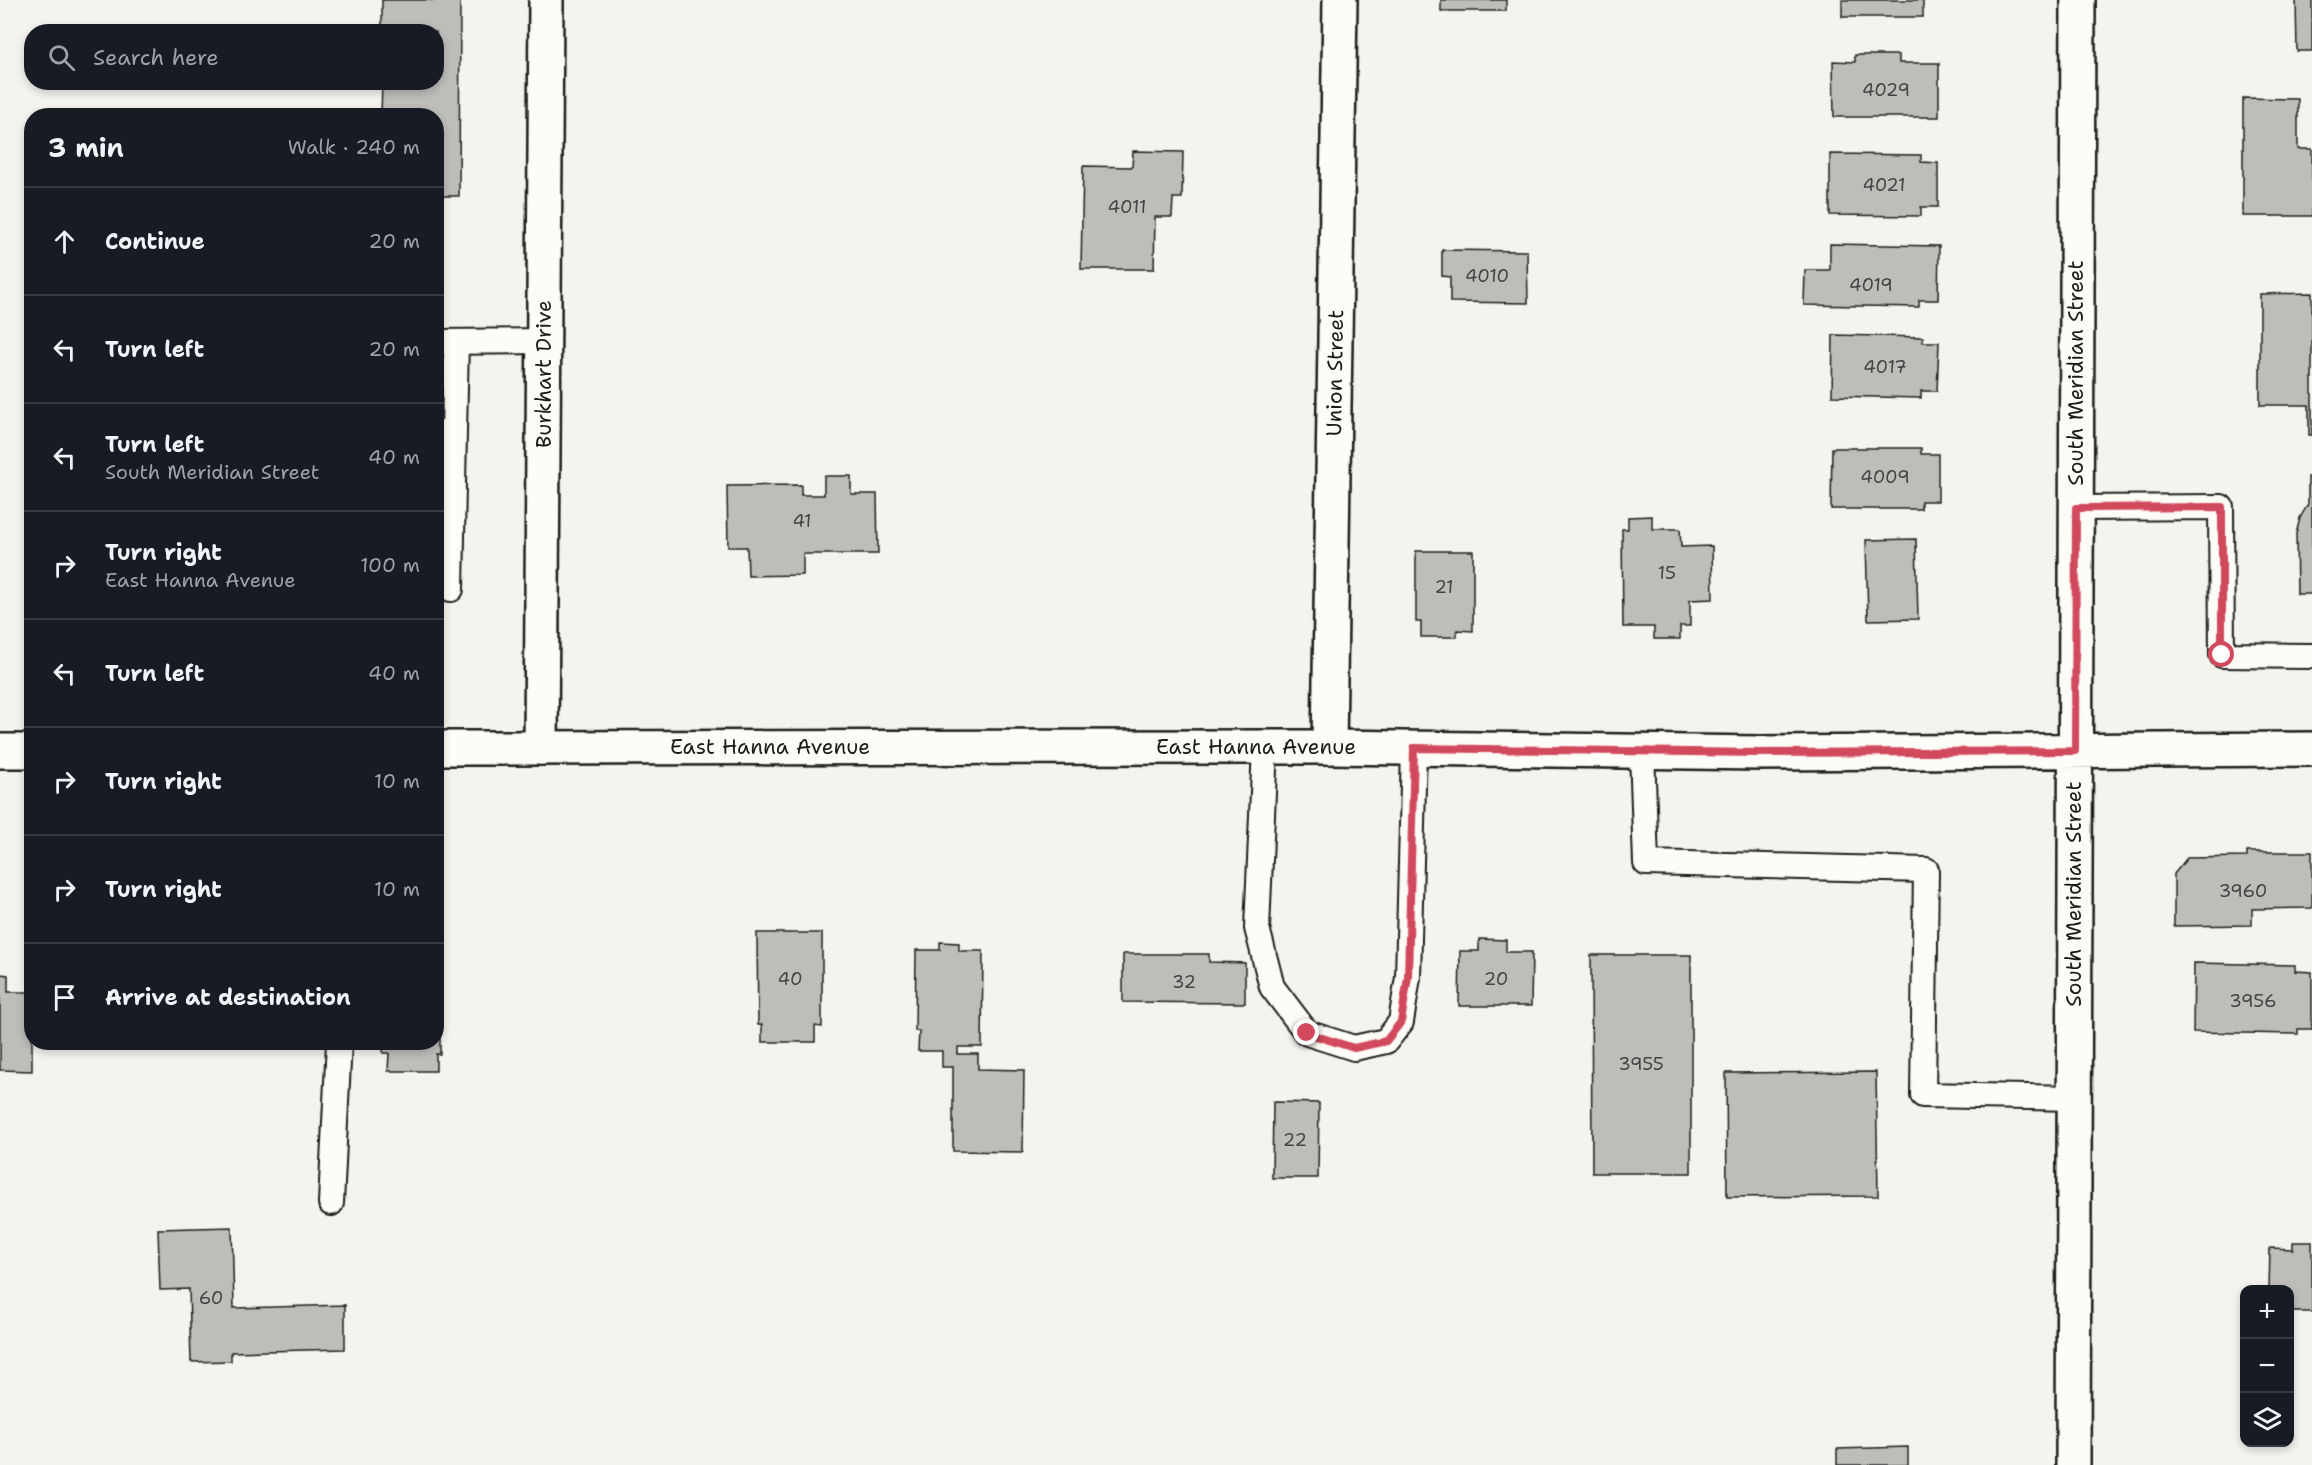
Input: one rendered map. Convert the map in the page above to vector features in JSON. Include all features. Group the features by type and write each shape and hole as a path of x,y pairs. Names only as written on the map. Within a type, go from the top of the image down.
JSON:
{"main road":[{"name":"Burkhart Drive","path":"541,748 546,0"},
{"name":"Union Street","path":"1329,747 1340,0"},
{"name":"South Meridian Street","path":"2073,1465 2078,0"},
{"name":"East Hanna Avenue","path":"444,748 1329,747 1759,753 2312,749"},
{"path":"0,751 24,751"}],"lane":[{"path":"451,589 445,432 446,342 544,341"},
{"path":"2076,508 2222,507 2222,655 2312,656"},
{"path":"1264,747 1257,928 1272,987 1307,1033 1354,1048 1386,1041 1401,1022 1408,977 1414,748"},
{"path":"1642,751 1647,863 1926,870 1923,1095 2074,1098"},
{"path":"331,1203 339,1050"}],"building":[{"path":"382,0 460,0 459,196 444,196 444,108 381,108 382,90 444,90 444,24 382,24"},
{"path":"1441,0 1506,0 1506,11 1441,11"},
{"path":"1842,0 1923,0 1923,17 1842,17"},
{"path":"2296,0 2312,0 2312,51 2297,51"},
{"path":"1855,55 1899,55 1899,63 1939,63 1939,117 1834,117 1833,61 1855,62"},
{"path":"2243,98 2298,99 2298,149 2312,149 2312,216 2243,216"},
{"path":"1133,151 1183,152 1182,198 1173,198 1172,217 1155,217 1154,269 1081,269 1083,166 1132,167"},
{"path":"1830,154 1921,155 1921,162 1938,163 1938,207 1921,207 1921,216 1830,215"},
{"path":"1830,244 1939,246 1938,300 1919,300 1919,307 1804,305 1805,270 1830,270"},
{"path":"1442,250 1527,251 1528,303 1450,302 1450,277 1442,276"},
{"path":"2312,293 2312,435 2309,435 2309,405 2260,405 2260,294"},
{"path":"1833,335 1923,337 1923,342 1939,342 1937,391 1921,391 1921,398 1832,396"},
{"path":"1832,448 1921,448 1921,454 1938,454 1938,501 1921,501 1921,509 1831,509"},
{"path":"824,476 851,476 851,494 877,494 878,554 803,554 803,575 748,576 747,547 728,547 727,486 801,485 801,495 824,495"},
{"path":"2308,477 2312,477 2312,594 2297,594 2296,534 2300,518 2308,504"},
{"path":"1652,516 1652,529 1680,529 1681,547 1712,546 1713,599 1690,600 1690,626 1680,626 1680,639 1654,639 1654,627 1623,627 1622,529 1628,529 1628,517"},
{"path":"1916,539 1918,619 1868,620 1866,540"},
{"path":"1416,551 1473,551 1473,631 1457,630 1457,637 1421,637 1421,622 1416,622"},
{"path":"2247,852 2312,852 2312,908 2252,909 2252,925 2174,926 2174,874 2187,858 2247,857"},
{"path":"757,933 822,933 822,1027 815,1026 815,1042 762,1042 762,1025 758,1025"},
{"path":"1479,939 1506,940 1506,952 1532,952 1531,1006 1459,1006 1460,951 1479,951"},
{"path":"940,942 959,943 959,951 983,951 982,1047 958,1047 958,1054 978,1054 978,1069 1024,1070 1023,1152 953,1151 953,1067 942,1067 942,1051 918,1051 919,1031 915,1031 916,950 940,950"},
{"path":"1123,954 1209,954 1209,962 1245,963 1245,1003 1123,1002"},
{"path":"1591,955 1691,955 1691,1173 1592,1173"},
{"path":"2194,963 2295,965 2295,971 2312,972 2312,1029 2298,1029 2298,1034 2193,1032"},
{"path":"0,974 8,975 8,992 24,992 24,1050 32,1050 32,1071 0,1070"},
{"path":"383,1050 440,1050 440,1054 436,1054 436,1071 388,1071 389,1053 383,1053"},
{"path":"1876,1072 1878,1196 1727,1197 1726,1073"},
{"path":"1273,1102 1319,1103 1318,1178 1272,1178"},
{"path":"232,1227 234,1308 345,1305 345,1349 231,1352 231,1361 191,1362 189,1289 160,1290 158,1229"},
{"path":"2293,1242 2312,1242 2312,1312 2294,1312 2294,1285 2269,1285 2270,1248 2293,1249"},
{"path":"1908,1447 1908,1465 1837,1465 1837,1449"}],"route":[{"path":"1307,1033 1354,1048 1386,1041 1401,1022 1408,977 1414,748 1759,753 2075,751 2076,508 2222,507 2222,655"}]}
